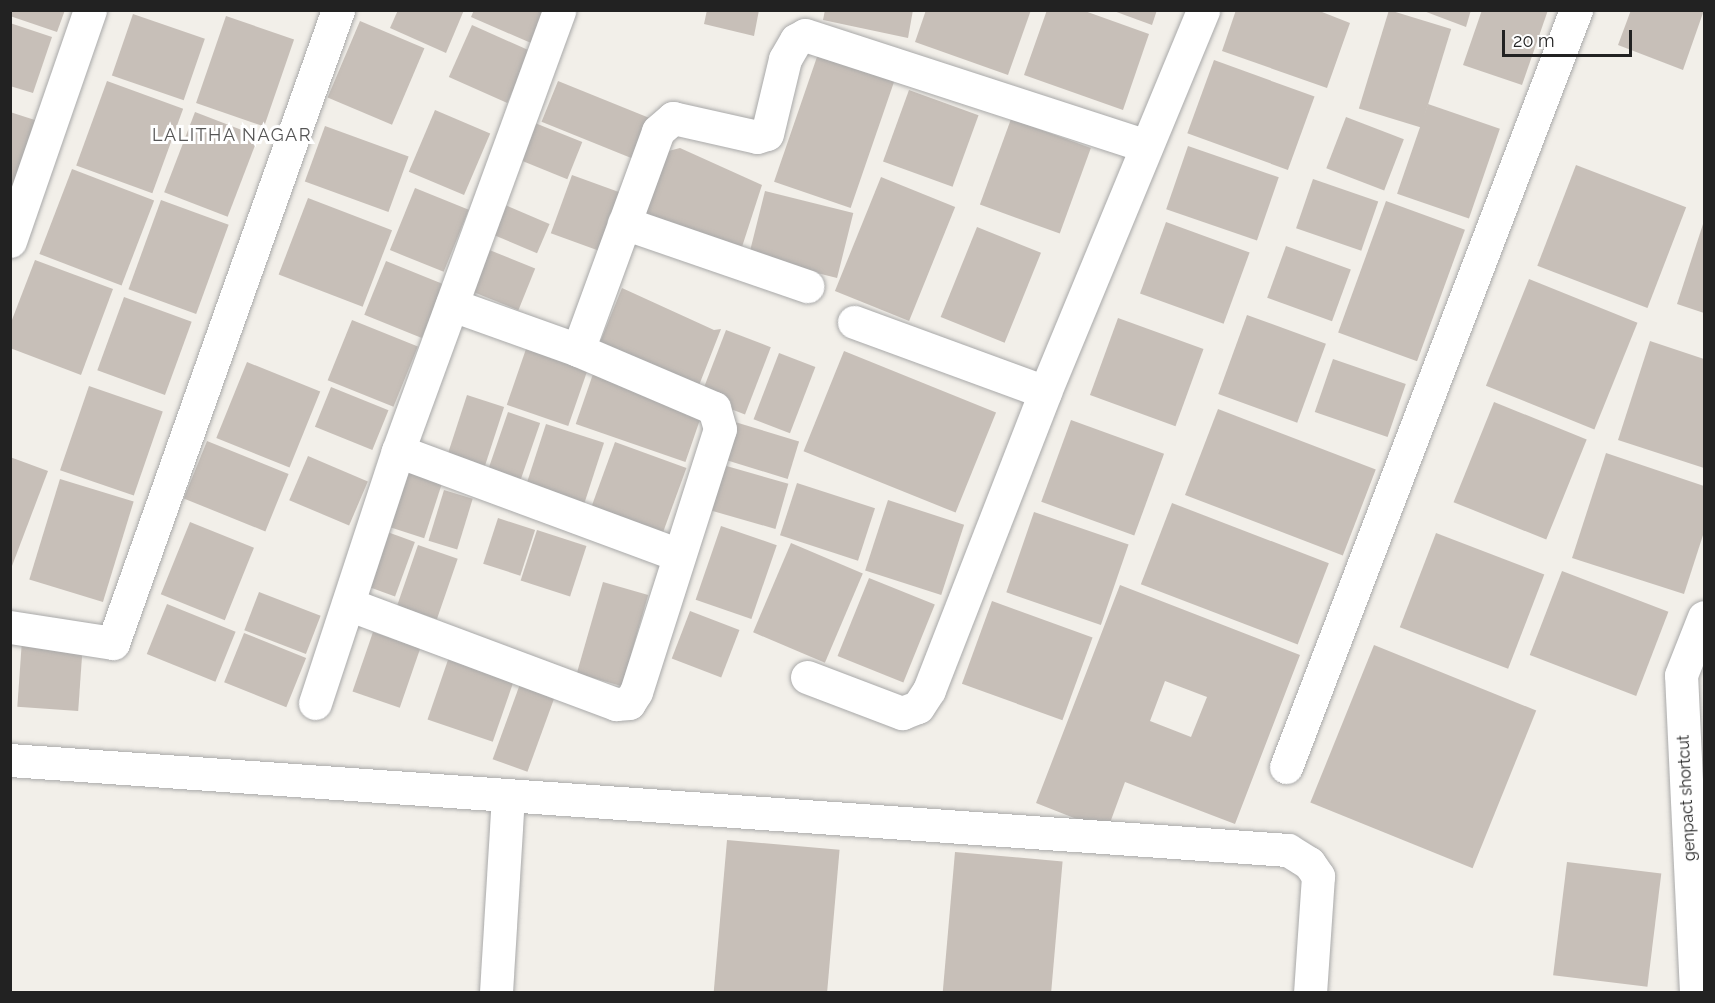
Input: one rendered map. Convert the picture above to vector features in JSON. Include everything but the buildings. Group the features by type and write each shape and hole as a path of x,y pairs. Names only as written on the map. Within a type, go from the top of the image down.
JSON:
{"street":[{"path":"10,241 90,10"},
{"path":"10,627 113,643 338,10"},
{"path":"315,703 398,451 559,10"},
{"path":"807,676 902,713 918,707 929,690 1045,392 1203,10"},
{"path":"1286,766 1576,10"},
{"path":"578,350 624,223 664,123 673,118 757,137 767,134 785,59 796,40 805,35 1146,146"},
{"path":"624,223 807,286"},
{"path":"348,604 616,704 629,703 636,692 676,554 720,429 714,408 578,350 452,304"},
{"path":"854,322 1045,392"},
{"path":"398,451 676,554"},
{"path":"1693,676 1704,618"},
{"name":"genpact shortcut","path":"1693,676 1696,993"},
{"path":"10,760 1288,850 1309,864 1318,876 1310,993"},
{"path":"496,993 508,795"}],"district":[{"name":"LALITHA NAGAR","path":"232,135"}]}
